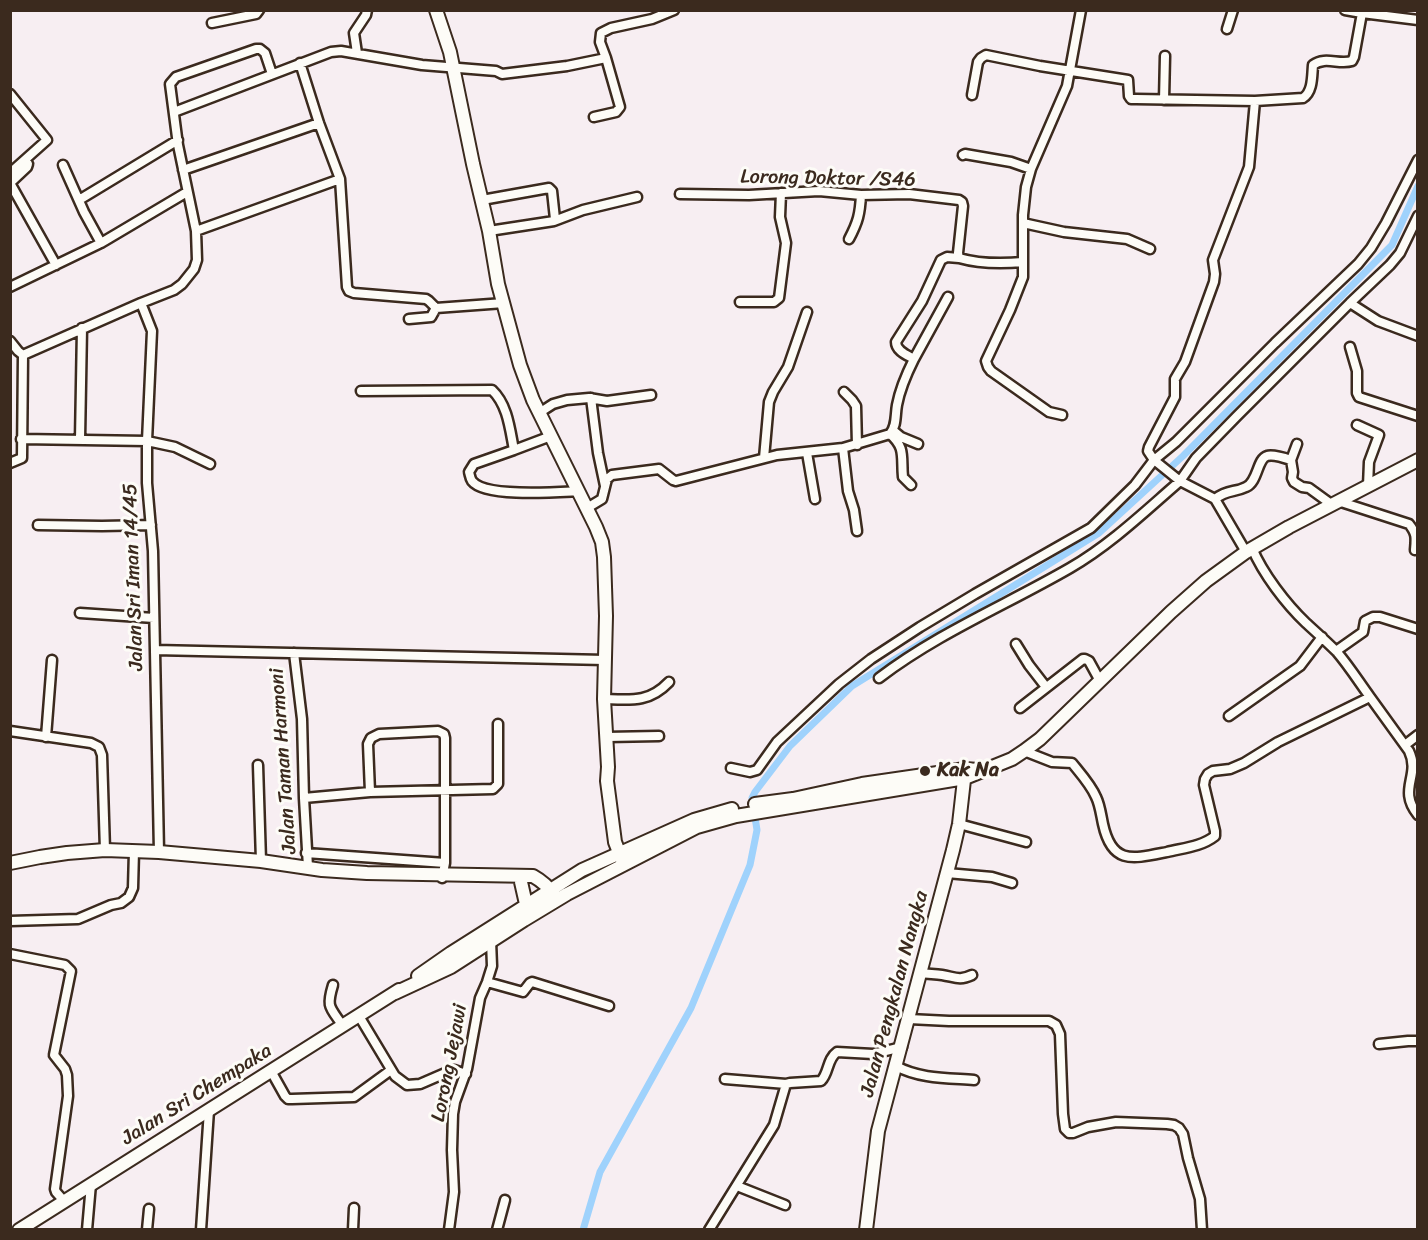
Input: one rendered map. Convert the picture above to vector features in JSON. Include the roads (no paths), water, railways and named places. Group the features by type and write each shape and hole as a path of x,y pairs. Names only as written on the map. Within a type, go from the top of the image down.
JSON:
{"main road":[{"path":"436,10 450,52 489,231 498,285 520,365 539,413 602,542 606,616 604,699 607,781 615,842 626,857"},
{"path":"395,993 451,952 526,904 549,897 694,820 713,813 770,806 965,774 1012,759 1040,739 1188,596 1249,550 1418,460"},
{"name":"Jalan Pengkalan Nangka","path":"866,1230 878,1131 959,824 965,774"},
{"path":"10,863 67,853 105,850 159,852 383,874 406,875 440,872 572,876 626,857 738,810"},
{"path":"440,872 529,883 549,897"},
{"path":"533,876 543,882 549,897"},
{"path":"395,993 451,967 491,941 549,897 572,876"},
{"path":"521,882 526,904"},
{"name":"Jalan Sri Chempaka","path":"25,1228 64,1201 395,993"}],"street":[{"path":"212,23 255,14 259,10"},
{"path":"357,53 354,33 367,10"},
{"path":"594,117 616,112 620,107 600,42 601,33 610,28 652,19 674,10"},
{"path":"1062,415 1049,412 991,371 986,361 1023,277 1026,187 1067,86 1081,10"},
{"path":"1227,29 1233,10"},
{"path":"1345,10 1418,20"},
{"path":"972,95 978,62 986,55 1128,80 1131,99 1255,101 1303,98 1310,92 1313,64 1323,60 1348,63 1352,61 1362,13"},
{"path":"23,355 174,290 189,277 197,260 196,231 183,170 170,84 176,77 256,49 264,53 272,74"},
{"path":"174,112 331,52 341,51 422,65 508,74 606,58"},
{"path":"1164,100 1165,56"},
{"path":"300,63 340,178 348,291 426,299 436,308 504,303"},
{"path":"10,94 47,140 10,173"},
{"path":"1255,101 1249,167 1213,260 1214,282 1189,352 1175,379 1175,397 1148,451 1156,462 1177,479 1215,499 1284,598 1306,623 1336,651 1413,758 1408,795 1418,815"},
{"path":"183,170 319,123"},
{"path":"79,200 178,141"},
{"path":"963,155 1011,162 1031,170"},
{"path":"25,160 28,166 10,183 56,265"},
{"path":"731,768 750,772 757,770 777,742 838,684 871,660 975,594 1091,528 1275,343 1358,264 1386,223 1418,160"},
{"path":"63,165 101,243"},
{"path":"196,231 340,178"},
{"path":"482,200 549,188 552,191 554,221"},
{"name":"Lorong Doktor /S46","path":"680,194 749,195 819,191 861,195 909,194 960,201 963,206 959,258"},
{"path":"10,287 101,243 187,192"},
{"path":"740,302 774,302 779,298 786,243 780,217 781,193"},
{"path":"849,239 858,223 861,195"},
{"path":"489,231 554,221 583,210 637,197"},
{"path":"879,678 917,651 1051,579 1106,544 1177,479 1272,380 1390,265 1400,253 1418,216"},
{"path":"1023,223 1064,232 1127,239 1150,249"},
{"path":"914,358 898,349 896,342 922,301 941,260 946,257 975,262 1009,264 1023,262"},
{"path":"587,508 602,499 608,477 612,475 659,470 676,481 777,455 857,445 891,432 906,376 948,297"},
{"name":"Jalan Sri Iman 14/45","path":"141,303 152,331 147,483 153,551 159,852"},
{"path":"1350,303 1378,321 1418,336"},
{"path":"409,319 429,317 436,308"},
{"path":"764,458 769,402 788,368 807,312"},
{"path":"80,439 82,328"},
{"path":"10,341 23,355"},
{"path":"1350,347 1357,371 1359,397 1418,416"},
{"path":"10,463 22,458 23,355"},
{"path":"361,391 492,390 504,408 514,450"},
{"path":"844,392 856,406 857,445"},
{"path":"539,413 553,404 567,400 591,398 607,400 651,395"},
{"path":"591,398 605,486"},
{"path":"1357,425 1379,435 1369,462 1368,486"},
{"path":"891,432 918,444"},
{"path":"891,432 900,444 903,477 911,485"},
{"path":"551,436 474,464 469,472 472,481 492,490 531,493 579,491"},
{"path":"21,439 147,441 175,447 210,464"},
{"path":"1297,444 1291,460 1294,482 1335,503 1409,524 1416,536 1414,550"},
{"path":"843,448 848,490 857,531"},
{"path":"807,453 815,499"},
{"path":"1215,499 1228,491 1249,486 1266,456 1291,460"},
{"path":"38,525 151,525"},
{"path":"81,613 154,618"},
{"path":"1336,651 1363,632 1365,621 1373,617 1380,617 1418,629"},
{"path":"1229,716 1300,666 1322,637"},
{"path":"1016,644 1046,687"},
{"path":"155,650 605,660"},
{"name":"Jalan Taman Harmoni","path":"294,653 302,718 308,867"},
{"path":"1020,708 1085,659 1089,661 1100,681"},
{"path":"46,736 52,660"},
{"path":"604,699 634,700 653,695 669,682"},
{"path":"1024,752 1052,762 1072,763 1096,796 1108,843 1118,854 1124,857 1160,853 1203,844 1215,836 1204,785 1208,774 1244,763 1291,735 1370,697"},
{"path":"304,798 370,792 489,790 497,786 498,724"},
{"path":"10,731 91,743 99,747 102,755 105,850"},
{"path":"306,853 408,860 440,872 444,791 445,737 443,733 438,731 379,734 371,738 368,745 370,792"},
{"path":"1406,746 1418,735"},
{"path":"607,737 659,736"},
{"path":"258,765 261,861"},
{"path":"959,824 1026,842"},
{"path":"10,921 78,919 121,903 129,897 133,888 134,851"},
{"path":"383,858 383,874"},
{"path":"406,875 408,860"},
{"path":"947,873 992,877 1012,883"},
{"name":"Lorong Jejawi","path":"449,1230 454,1192 453,1114 455,1102 466,1074 480,998 492,966 491,941"},
{"path":"10,954 65,965 71,971 54,1055 68,1075 67,1102 55,1188 64,1201"},
{"path":"921,974 964,979 972,975"},
{"path":"487,982 523,992 532,982 609,1006"},
{"path":"333,985 329,1004 342,1026"},
{"path":"359,1016 396,1078 407,1085 420,1084 454,1070 466,1074"},
{"path":"909,1019 949,1022 1049,1021 1056,1025 1060,1034 1065,1129 1073,1133 1088,1127 1116,1122 1167,1124 1179,1128 1183,1134 1200,1199 1202,1230"},
{"path":"1378,1044 1418,1041"},
{"path":"725,1079 786,1084 821,1081 825,1077 832,1056 838,1052 873,1054 902,1047"},
{"path":"896,1066 932,1077 975,1080"},
{"path":"271,1071 285,1096 292,1099 354,1097 391,1070"},
{"path":"709,1230 774,1124 786,1084"},
{"path":"201,1230 209,1110"},
{"path":"87,1230 91,1184"},
{"path":"737,1186 785,1205"},
{"path":"497,1230 505,1200"},
{"path":"353,1230 354,1208"},
{"path":"147,1230 149,1209"}],"waterway":[{"path":"583,1230 600,1172 691,1008 750,865 757,830 752,798 790,746 852,686 1099,533 1183,456 1392,245 1418,186"}],"place":[{"name":"Kak Na","path":"925,771"}]}
